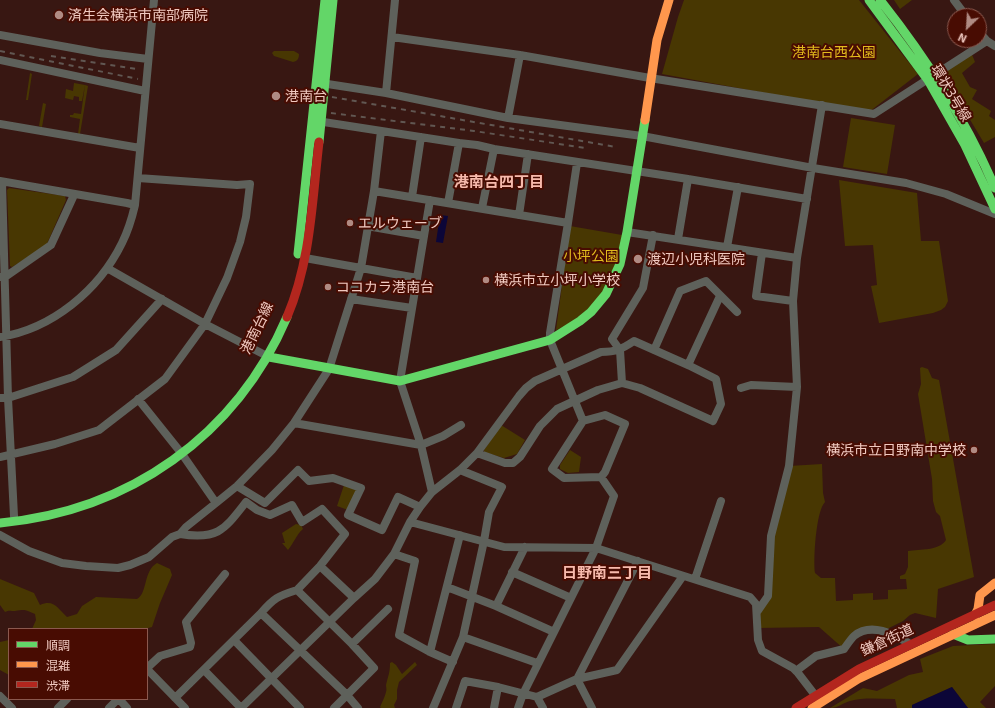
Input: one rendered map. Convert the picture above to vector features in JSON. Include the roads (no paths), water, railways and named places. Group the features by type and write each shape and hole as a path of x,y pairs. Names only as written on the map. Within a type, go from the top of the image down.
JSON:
{"street":[{"path":"4,336 17,334 50,320 63,312 95,284 123,242 131,222 135,205 154,0"},
{"name":"港南台線","path":"321,83 325,0"},
{"name":"港南台線","path":"265,355 293,305 305,258 308,239 321,83 333,0"},
{"path":"386,93 396,0"},
{"path":"107,268 205,324 265,355 329,369 400,381 550,340 580,321 591,312 606,294 620,264 657,40 669,0"},
{"name":"環状3号線","path":"869,0 932,78 959,115 995,188"},
{"name":"環状3号線","path":"880,0 894,17 932,78 995,210"},
{"path":"0,35 100,53 148,59"},
{"path":"392,37 520,55 650,78 874,114 977,48"},
{"path":"987,41 995,46"},
{"path":"508,118 520,55"},
{"path":"0,60 145,91"},
{"path":"321,83 386,93 508,118 642,136 813,168 906,183 946,194 987,209 995,214"},
{"path":"757,612 768,596 771,536 789,466 797,387 793,301 797,258 813,168 822,105"},
{"path":"317,121 381,132 477,145 577,163 688,179 807,199"},
{"name":"港南台線","path":"265,355 268,343 290,289 296,267 317,121"},
{"path":"0,124 140,148"},
{"path":"0,535 29,551 62,563 118,568 130,566 155,552 172,537 180,534 186,527 237,486 272,450 294,423 329,369 361,268 374,192 381,132"},
{"path":"412,197 421,137"},
{"path":"448,202 459,143"},
{"path":"482,208 494,149"},
{"path":"519,215 528,154"},
{"path":"577,163 550,340 583,421"},
{"path":"0,457 54,444 98,430 165,379 205,324 227,278 240,242 246,217 250,184 237,185 138,178"},
{"path":"678,239 688,179"},
{"path":"14,516 4,398 1,182 135,205"},
{"path":"727,247 738,187"},
{"path":"374,192 448,202 568,223"},
{"path":"3,277 51,245 74,195"},
{"path":"430,200 400,381 421,445 432,492"},
{"path":"367,226 424,236"},
{"path":"626,232 797,258"},
{"path":"622,383 620,350 612,338 643,288 653,235"},
{"path":"762,253 756,296 793,301"},
{"path":"305,258 417,278"},
{"path":"654,350 680,291 706,281 737,312"},
{"path":"688,365 720,296"},
{"path":"4,398 73,377 116,350 162,299"},
{"path":"351,299 412,308"},
{"path":"204,670 241,708 375,579 394,554 410,522 432,492 460,470 477,454 519,396 535,381 601,352 620,350 634,342 688,365 716,379 721,404 713,421 640,388 622,383 598,390 556,409 540,426 520,457 513,462 505,463 477,454"},
{"path":"0,517 14,516 66,505 110,489 139,475 180,451 209,432 233,407 254,379 265,355"},
{"path":"741,388 751,385 797,387"},
{"path":"138,399 180,451 216,503"},
{"path":"605,415 625,424 605,472 601,477 564,478 552,469 583,421 605,415"},
{"path":"294,423 421,445 442,436 461,425"},
{"path":"0,523 15,522 54,515 115,494 146,479 180,451"},
{"path":"237,486 265,503 298,470 310,481 333,478 361,488 348,515 382,530 398,497 420,507"},
{"path":"433,708 463,637 489,512 502,487 460,470"},
{"path":"518,708 537,664 596,548 614,496 601,477"},
{"path":"695,579 721,501"},
{"path":"175,698 273,600 284,594 297,590 320,566 345,534 322,509 302,522 292,505 270,515 257,510 246,502 228,525 220,531 208,535 191,536 180,534"},
{"path":"410,522 504,547 596,548 750,597 756,604 758,640 762,651 796,671 818,698"},
{"path":"430,652 460,535"},
{"path":"496,606 525,547"},
{"path":"394,554 415,561 399,635 430,652 453,662"},
{"path":"577,679 638,561"},
{"path":"320,566 354,598"},
{"path":"512,572 571,598"},
{"path":"148,669 160,656 190,647 191,643 186,622 225,574"},
{"path":"456,708 465,681 498,687 537,697 577,679 617,670 683,576"},
{"path":"975,615 978,609 980,595 995,583"},
{"path":"447,587 496,606 554,632"},
{"path":"297,590 352,644 374,668 334,708"},
{"name":"鎌倉街道","path":"812,708 818,698 859,669 995,605"},
{"path":"352,644 388,609"},
{"path":"261,613 347,695 358,708"},
{"name":"鎌倉街道","path":"796,708 995,615"},
{"path":"796,671 816,656 844,649 853,637 861,632 870,630 888,632 910,644"},
{"path":"952,634 959,638 975,641 995,639"},
{"path":"463,637 537,664"},
{"path":"234,640 270,679 300,708"},
{"path":"179,651 183,642"},
{"path":"148,671 184,708"},
{"path":"577,679 592,708"},
{"path":"494,708 498,687"},
{"path":"0,696 12,708"},
{"path":"537,697 543,708"},
{"path":"58,708 66,700"},
{"path":"109,708 118,700"},
{"path":"120,700 127,708"}],"railway":[{"path":"0,51 138,79"},
{"path":"51,56 137,69"},
{"path":"332,97 616,147"},
{"path":"331,113 474,131 586,148"}],"place":[{"name":"済生会横浜市南部病院","path":"59,15"},
{"name":"港南台","path":"276,96"},
{"name":"エルウェーブ","path":"350,223"},
{"name":"渡辺小児科医院","path":"638,259"},
{"name":"横浜市立小坪小学校","path":"486,280"},
{"name":"ココカラ港南台","path":"328,287"},
{"name":"横浜市立日野南中学校","path":"974,450"}],"district":[{"name":"港南台四丁目","path":"499,182"},
{"name":"日野南三丁目","path":"607,573"}],"park label":[{"name":"港南台西公園","path":"834,52"},
{"name":"小坪公園","path":"591,256"}]}
